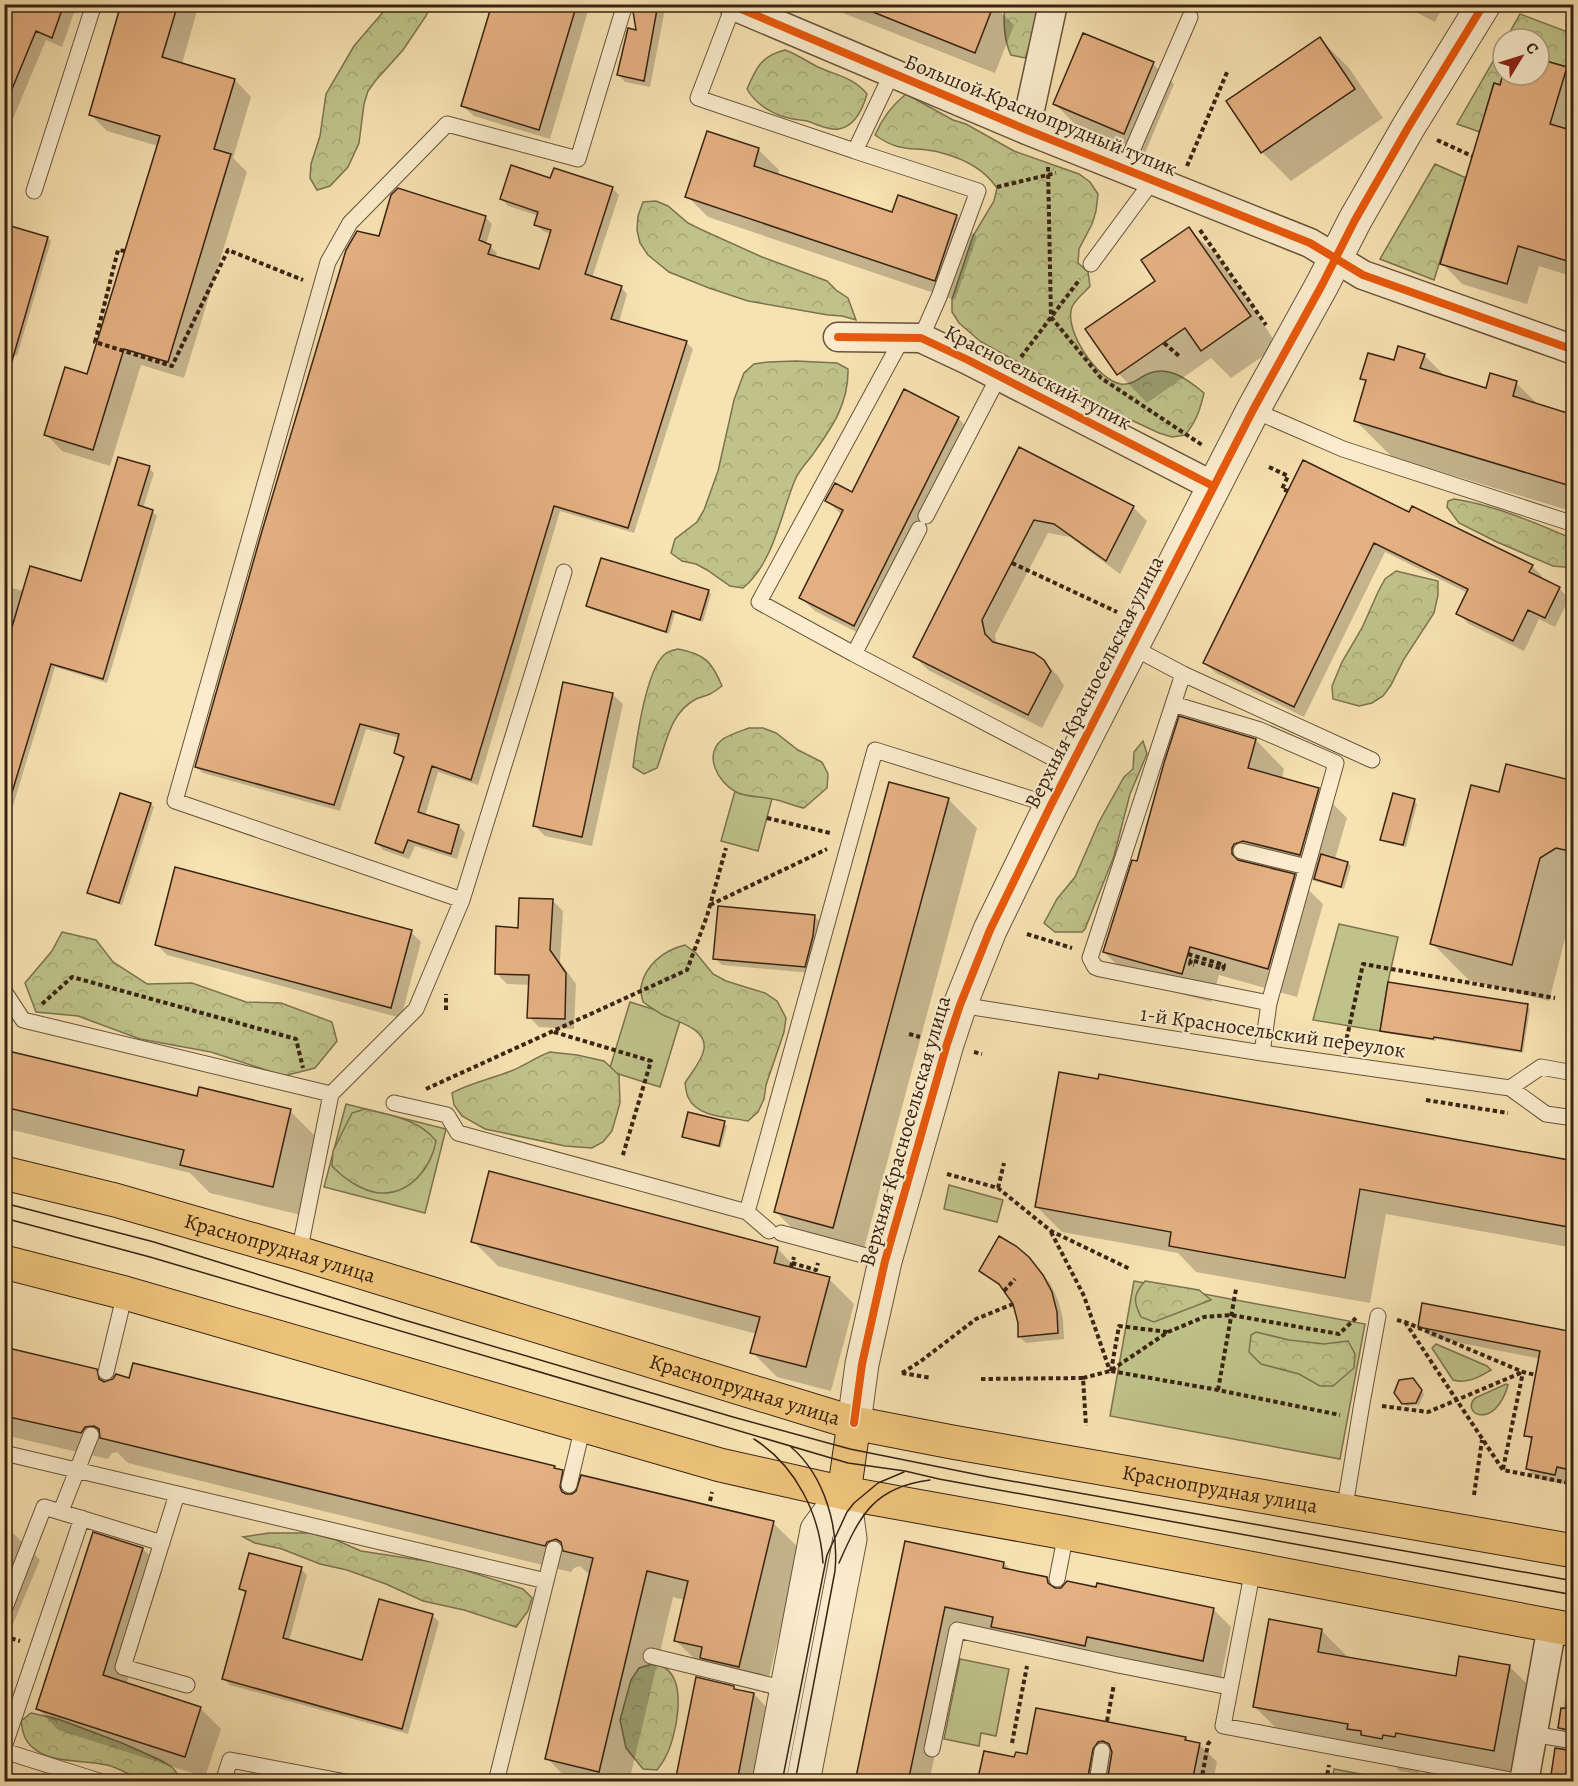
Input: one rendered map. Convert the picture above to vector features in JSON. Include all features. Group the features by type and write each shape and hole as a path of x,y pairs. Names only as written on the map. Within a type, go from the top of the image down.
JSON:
{"main road":[{"name":"Краснопрудная улица","path":"4,1173 115,1200 299,1253 854,1423 1344,1512 1574,1551"},
{"path":"4,1262 125,1293 720,1465 844,1493 1563,1628"},
{"path":"844,1493 854,1423"}],"street":[{"path":"1028,130 1029,114 1053,4"},
{"name":"Верхняя Красносельская улица","path":"854,1423 862,1365 885,1261 960,1005 990,930 1051,804 1252,410 1409,126 1484,4"},
{"name":"Большой Краснопрудный тупик","path":"734,5 1028,130 1310,243 1364,275 1574,350"},
{"name":"Красносельский тупик","path":"838,337 912,338 1007,370 1213,486"},
{"path":"769,1782 817,1530 844,1493"},
{"path":"803,1782 850,1539 844,1493"},
{"path":"1523,1782 1532,1734 1563,1628"}],"lane":[{"path":"34,191 94,4"},
{"path":"462,900 175,801 328,262 350,223 447,124 578,159 625,4"},
{"path":"734,5 698,98 978,191 939,297 912,338 759,602 1070,767"},
{"path":"1124,169 1190,17"},
{"path":"855,151 892,73"},
{"path":"1091,264 1153,180"},
{"path":"854,654 1007,370"},
{"path":"1252,410 1343,448 1574,524"},
{"path":"299,1253 331,1094 416,1009 462,900 564,572"},
{"path":"1132,647 1183,674 1372,760"},
{"path":"1183,674 1090,958 1095,967 1100,969 1269,1003"},
{"path":"1173,704 1260,730 1336,763 1269,1003 1262,1053"},
{"path":"747,1212 875,750 1051,804"},
{"path":"1241,851 1307,867"},
{"path":"4,991 23,1020 331,1094"},
{"name":"1-й Красносельский переулок","path":"960,1005 1262,1053 1510,1088 1546,1114 1574,1118"},
{"path":"1510,1088 1541,1067 1574,1073"},
{"path":"394,1103 447,1115 458,1133 747,1212 775,1232 885,1261"},
{"path":"106,1372 125,1293"},
{"path":"1344,1512 1378,1316"},
{"path":"569,1485 583,1426"},
{"path":"61,1511 91,1436"},
{"path":"4,1453 546,1581"},
{"path":"177,1494 123,1667 187,1685"},
{"path":"4,1610 44,1507 162,1543"},
{"path":"82,1518 4,1749 102,1782"},
{"path":"1057,1579 1066,1533"},
{"path":"496,1782 554,1549"},
{"path":"1253,1569 1223,1726 1523,1782"},
{"path":"932,1749 957,1630 1040,1644 1118,1665 1229,1687"},
{"path":"651,1656 786,1689"},
{"path":"1532,1734 1574,1742"},
{"path":"1097,1782 1102,1751"},
{"path":"223,1782 230,1760 346,1782"}],"path":[{"path":"1187,167 1228,70"},
{"path":"1437,140 1472,156"},
{"path":"1047,163 1051,317 1101,378 1202,445"},
{"path":"978,191 1048,174"},
{"path":"1198,227 1266,325"},
{"path":"124,251 118,250 95,342 172,366 228,250 322,287"},
{"path":"1007,370 1091,264"},
{"path":"1164,343 1179,356"},
{"path":"1269,467 1288,476 1282,489 1288,491"},
{"path":"1012,563 1117,612"},
{"path":"767,818 850,838"},
{"path":"710,905 850,838"},
{"path":"394,1103 687,970 710,905 726,848"},
{"path":"1027,934 1071,948"},
{"path":"1188,954 1224,964 1223,969 1191,960 1190,964 1222,973"},
{"path":"1341,1064 1363,964 1555,998"},
{"path":"1189,968 1200,971"},
{"path":"23,1020 72,977 296,1040 309,1089"},
{"path":"554,1032 651,1061 616,1176"},
{"path":"998,1188 1004,1163"},
{"path":"946,1174 998,1188 1051,1232 1130,1269"},
{"path":"1051,1232 1084,1296 1110,1371"},
{"path":"791,1267 792,1263 816,1270 818,1263"},
{"path":"1004,1291 1015,1279"},
{"path":"1218,1390 1236,1289"},
{"path":"931,1378 902,1372 921,1361 976,1319 1013,1304"},
{"path":"981,1379 1083,1378 1110,1371 1168,1332 1204,1317 1231,1315 1339,1334 1361,1313"},
{"path":"1536,1375 1523,1372 1405,1322 1503,1470 1574,1484"},
{"path":"1110,1371 1119,1326 1168,1332"},
{"path":"1110,1371 1359,1419"},
{"path":"1400,1409 1428,1412 1523,1372"},
{"path":"1503,1470 1523,1372"},
{"path":"1083,1378 1086,1426"},
{"path":"1474,1495 1483,1438"},
{"path":"1012,1743 1040,1644"},
{"path":"1107,1721 1118,1665"},
{"path":"1202,1782 1208,1744 1223,1726"}],"green space":[{"path":"390,4 431,5 403,50 368,91 359,143 348,167 330,186 317,190 310,178 311,164 320,136 326,94 354,46"},
{"path":"1005,5 1041,5 1037,27 1025,58 1011,55 1005,30"},
{"path":"1520,14 1573,34 1573,56 1567,67 1551,62 1551,27 1513,27"},
{"path":"785,50 850,80 862,88 867,94 861,110 850,124 839,129 823,127 779,115 755,100 747,89 760,64 770,56"},
{"path":"1491,65 1491,87 1493,87 1480,132 1457,124"},
{"path":"906,94 1014,151 1079,174 1090,182 1098,194 1092,224 1079,249 1078,263 1088,272 1090,286 1072,307 1071,317 1077,341 1093,364 1112,381 1128,384 1151,373 1167,372 1183,377 1204,393 1197,416 1185,435 1172,437 1159,433 1086,399 981,342 959,323 952,312 952,299 973,236 994,201 997,188 980,170 958,158 893,145 875,135 888,113"},
{"path":"1435,164 1466,178 1434,280 1380,259"},
{"path":"656,201 668,206 688,223 700,229 762,257 827,281 848,298 856,320 748,301 669,272 648,255 640,243 637,230 638,216 643,202"},
{"path":"796,361 837,363 848,369 842,406 831,427 796,477 775,538 762,565 743,588 730,586 707,570 696,564 682,561 671,553 675,539 697,522 704,510 718,471 734,400 744,373 754,364"},
{"path":"1454,499 1499,510 1573,539 1573,568 1553,566 1459,523 1447,507 1448,501"},
{"path":"1396,571 1438,581 1434,613 1383,696 1372,703 1359,706 1333,699 1332,686 1342,662 1362,628 1385,579"},
{"path":"678,649 706,660 715,671 722,686 696,699 680,712 670,729 657,768 644,774 633,767 647,690 658,662 666,653"},
{"path":"749,728 763,728 776,733 798,750 822,762 828,774 827,788 804,808 772,799 740,794 729,787 718,775 713,760 714,752 723,739"},
{"path":"1143,741 1147,754 1130,794 1114,856 1085,929 1082,932 1055,932 1044,923 1057,899 1075,877 1099,822 1124,777 1133,769 1134,752"},
{"path":"742,766 778,776 758,851 721,841"},
{"path":"1339,924 1398,937 1380,1031 1313,1020"},
{"path":"62,932 96,940 113,962 147,984 192,983 246,1002 281,1003 332,1022 337,1041 315,1068 284,1076 211,1052 140,1039 78,1016 36,1012 25,983 52,951"},
{"path":"685,945 696,953 713,974 726,981 765,993 777,1001 786,1018 764,1099 758,1112 748,1121 706,1113 692,1104 687,1095 685,1083 699,1062 704,1042 701,1036 690,1027 663,1015 643,1002 641,987 651,965 663,955"},
{"path":"630,1002 681,1018 660,1087 609,1071"},
{"path":"550,1052 604,1061 619,1075 620,1103 612,1131 603,1142 592,1148 565,1146 485,1129 462,1116 454,1105 452,1093 511,1071"},
{"path":"346,1104 446,1129 425,1213 324,1187"},
{"path":"365,1109 413,1123 436,1141 424,1170 409,1185 400,1190 379,1193 366,1190 347,1179 332,1166 333,1151 352,1113"},
{"path":"949,1185 1003,1200 997,1222 944,1209"},
{"path":"1134,1281 1365,1324 1340,1459 1110,1416"},
{"path":"1145,1281 1199,1290 1211,1300 1154,1322 1141,1317 1135,1298"},
{"path":"1256,1332 1289,1340 1324,1344 1348,1341 1355,1354 1354,1368 1333,1386 1320,1386 1299,1374 1261,1364 1249,1352 1251,1335"},
{"path":"1436,1344 1487,1366 1491,1370 1468,1380 1453,1380 1432,1348"},
{"path":"1508,1385 1502,1399 1495,1409 1488,1414 1475,1413 1472,1404 1475,1398"},
{"path":"269,1533 310,1533 336,1540 361,1551 446,1564 523,1589 532,1598 528,1611 516,1627 464,1610 423,1601 347,1570 320,1564 243,1537"},
{"path":"960,1659 1009,1669 996,1736 981,1733 979,1746 944,1739"},
{"path":"652,1664 664,1667 672,1675 678,1698 673,1738 657,1770 643,1769 626,1748 620,1720 631,1680 639,1668"},
{"path":"31,1713 58,1719 160,1760 172,1767 183,1781 150,1782 107,1765 57,1759 39,1752 27,1741 21,1721"},
{"path":"1334,1769 1398,1781 1332,1781"}],"building":[{"path":"4,4 64,4 52,38 36,31 5,106"},
{"path":"121,4 178,4 162,57 235,79 214,149 231,154 168,362 124,349 93,450 44,435 65,367 87,374 160,136 89,115"},
{"path":"492,4 577,4 539,130 461,106"},
{"path":"634,4 658,4 644,81 617,75 628,28 636,30"},
{"path":"853,4 994,4 975,53"},
{"path":"1083,33 1154,62 1124,134 1053,104"},
{"path":"1320,37 1355,89 1261,153 1226,101"},
{"path":"1551,62 1567,67 1550,124 1574,131 1574,263 1518,246 1507,284 1440,264 1493,87 1551,87"},
{"path":"707,131 759,148 754,166 892,212 898,195 957,215 935,281 685,197"},
{"path":"511,165 550,178 554,168 613,187 585,274 622,286 611,319 687,341 628,528 554,506 471,780 432,766 418,812 459,825 451,854 408,840 403,853 375,843 404,757 394,753 399,734 360,724 334,805 195,767 262,531 346,250 357,231 379,236 391,195 398,188 486,216 479,240 491,245 488,254 539,269 551,230 534,225 538,212 500,199"},
{"path":"4,224 48,237 10,368 4,368"},
{"path":"1189,227 1251,316 1201,351 1185,328 1117,375 1085,329 1155,281 1141,260"},
{"path":"1398,346 1425,354 1420,368 1486,388 1490,373 1517,381 1513,396 1574,415 1574,487 1354,421 1366,380 1360,379 1368,353 1394,360"},
{"path":"904,389 959,417 854,626 799,598 843,510 825,501 835,483 852,492"},
{"path":"1019,447 1134,506 1106,561 1054,524 1034,520 982,620 985,634 993,642 1034,653 1044,660 1051,671 1028,715 913,657"},
{"path":"118,457 150,466 138,505 153,510 103,679 51,664 10,799 4,798 4,654 30,566 81,581"},
{"path":"1303,460 1409,512 1412,506 1533,565 1529,572 1560,587 1545,618 1528,610 1513,641 1456,614 1468,589 1374,543 1294,707 1203,663"},
{"path":"601,558 709,590 700,620 672,611 666,632 586,606"},
{"path":"563,682 613,693 582,837 533,826"},
{"path":"1179,716 1256,739 1248,768 1319,788 1300,855 1243,841 1234,844 1232,848 1232,854 1238,860 1295,874 1268,969 1190,947 1182,974 1103,952 1132,860 1137,861"},
{"path":"1506,764 1574,781 1574,852 1556,848 1540,858 1512,965 1430,944 1471,785 1499,792"},
{"path":"889,782 949,798 833,1228 774,1212"},
{"path":"120,793 151,803 119,903 87,893"},
{"path":"1393,793 1415,799 1403,845 1380,840"},
{"path":"1321,854 1348,862 1341,887 1314,879"},
{"path":"175,867 412,930 391,1008 155,945"},
{"path":"519,898 553,899 550,950 566,973 565,1019 527,1018 529,975 495,974 496,926 518,928"},
{"path":"718,906 815,915 813,936 805,967 713,959"},
{"path":"1388,982 1528,1004 1521,1051 1380,1031"},
{"path":"4,1050 197,1096 199,1087 291,1109 273,1187 180,1165 184,1150 4,1107"},
{"path":"1059,1072 1098,1079 1099,1074 1574,1161 1574,1228 1360,1189 1345,1278 1169,1246 1171,1232 1035,1207"},
{"path":"688,1112 725,1121 719,1146 682,1137"},
{"path":"489,1171 778,1247 774,1263 830,1277 806,1367 750,1353 760,1317 471,1242"},
{"path":"999,1236 1029,1257 1043,1275 1052,1292 1057,1312 1058,1333 1018,1337 1018,1323 1013,1304 999,1284 979,1271"},
{"path":"1422,1303 1574,1332 1574,1471 1557,1467 1555,1475 1526,1469 1532,1437 1524,1436 1540,1351 1418,1327"},
{"path":"4,1347 97,1369 99,1379 104,1382 113,1379 116,1374 129,1378 133,1363 555,1466 554,1468 563,1470 560,1487 566,1494 576,1491 581,1475 774,1521 739,1667 700,1658 702,1647 674,1641 688,1581 647,1571 599,1772 545,1759 593,1558 563,1551 561,1542 556,1539 547,1542 545,1546 100,1438 99,1429 94,1426 85,1427 81,1433 4,1416"},
{"path":"1413,1378 1422,1390 1416,1403 1402,1404 1394,1393 1399,1380"},
{"path":"93,1532 143,1548 103,1675 201,1707 185,1757 36,1709"},
{"path":"905,1541 1004,1562 1003,1568 1047,1577 1048,1583 1055,1588 1061,1588 1067,1581 1096,1587 1097,1583 1214,1608 1203,1661 1087,1637 1085,1646 991,1627 993,1617 945,1607 908,1782 855,1782"},
{"path":"249,1553 302,1567 283,1638 362,1660 379,1599 433,1614 402,1729 222,1679 246,1591 239,1589"},
{"path":"1269,1619 1322,1629 1318,1652 1456,1676 1459,1656 1510,1665 1494,1751 1396,1733 1395,1737 1383,1735 1382,1739 1361,1735 1361,1731 1347,1729 1348,1724 1253,1707"},
{"path":"696,1677 754,1693 737,1782 675,1782"},
{"path":"1036,1708 1186,1737 1185,1740 1200,1743 1192,1782 1107,1782 1112,1752 1109,1744 1103,1741 1098,1742 1093,1749 1087,1782 997,1782 978,1778 984,1751 1014,1757 1016,1752 1027,1754"},
{"path":"1561,1708 1574,1709 1574,1731 1558,1728"},
{"path":"1555,1748 1574,1751 1574,1782 1550,1782"}],"tram line":[{"path":"4,1203 154,1242 401,1319 733,1417 850,1449 989,1477 1574,1581"},
{"path":"4,1218 150,1257 848,1463 905,1471 1574,1595"},
{"path":"754,1439 782,1463 803,1493 817,1527 823,1563"},
{"path":"791,1447 803,1459 821,1488 832,1521 836,1555 835,1571 795,1782"},
{"path":"782,1782 827,1555 847,1512 854,1503 878,1483 904,1472"},
{"path":"839,1563 854,1531 871,1506 895,1489 930,1480"}],"cycle path":[{"path":"854,1423 862,1364 885,1261 947,1044 990,930 1051,805 1253,410 1355,220 1409,126 1484,4"},
{"path":"734,6 1027,130 1310,243 1363,275 1574,350"},
{"path":"838,337 921,338 1213,486"}]}
